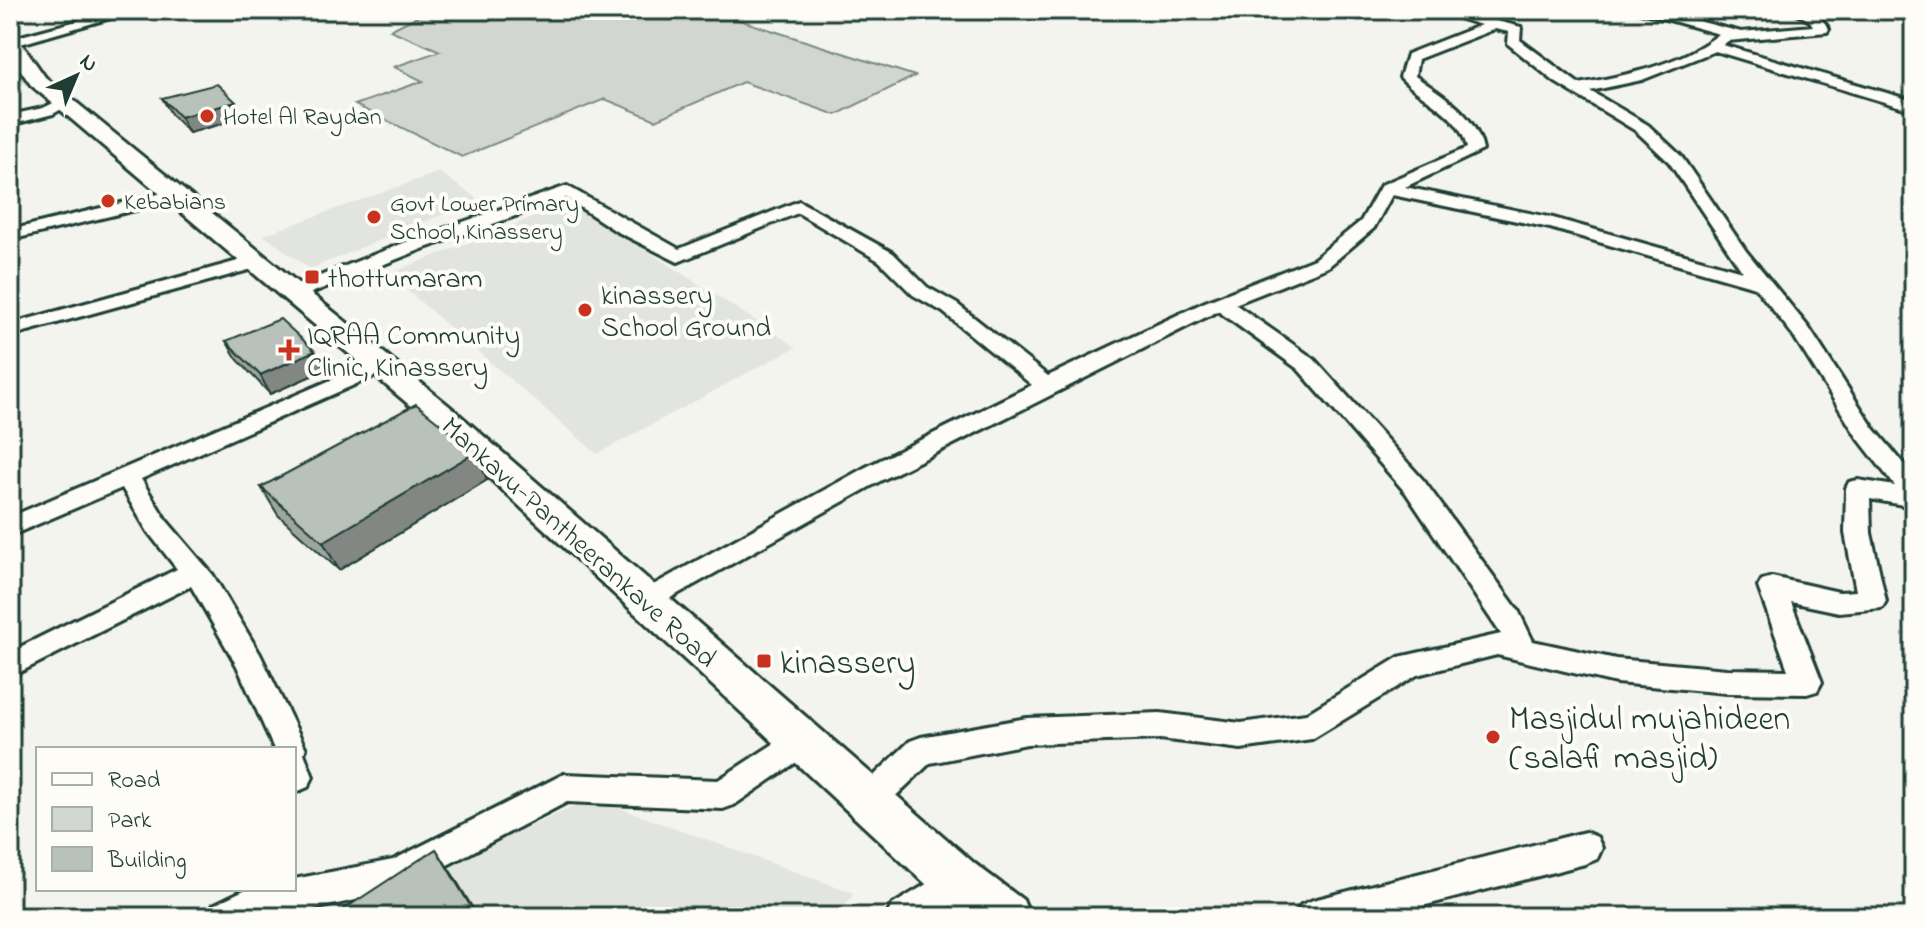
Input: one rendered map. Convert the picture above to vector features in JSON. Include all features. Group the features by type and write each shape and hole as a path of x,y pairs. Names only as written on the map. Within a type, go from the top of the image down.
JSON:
{"main road":[{"name":"Mankavu-Pantheerankave Road","path":"14,53 38,81 437,412 958,881 1005,917"}],"street":[{"path":"14,53 132,10"},
{"path":"1438,10 1495,24 1518,23 1513,41 1576,89 1642,128 1675,159 1739,255 1802,332 1865,432 1914,496"},
{"path":"1640,10 1739,35"},
{"path":"1576,89 1637,77 1706,51 1724,37 1822,29 1815,18 1796,10"},
{"path":"647,601 873,474 1047,386 1220,303 1321,263 1368,224 1387,189 1475,150 1475,139 1460,120 1407,77 1412,57 1495,24"},
{"path":"1713,46 1914,106"},
{"path":"10,120 48,111 64,103"},
{"path":"1387,189 1553,223 1762,283"},
{"path":"294,293 418,244 510,214 567,191 622,227 678,256 799,206 886,257 920,291 950,308 1047,386"},
{"path":"10,235 175,195"},
{"path":"10,330 256,262"},
{"path":"1220,303 1306,364 1415,487 1508,618 1523,649"},
{"path":"10,527 380,365"},
{"path":"127,476 157,526 195,572 250,662 289,747"},
{"path":"869,801 921,751 1027,731 1160,726 1241,736 1312,726 1409,665 1497,644 1616,671 1727,681 1807,682 1772,587 1839,602 1872,601 1858,533 1858,488 1914,496"},
{"path":"10,665 195,572"},
{"path":"233,904 398,875 564,788 723,795 803,741"},
{"path":"1313,917 1585,848"},
{"path":"904,917 958,881"}],"shaded area":[{"name":"Govt Lower Primary School, Kinassery","path":"439,172 479,200 310,269 263,235"},
{"name":"kinassery School Ground","path":"572,202 796,347 597,454 388,274"},
{"path":"592,798 854,893 837,917 332,917"}],"green space":[{"path":"430,10 708,10 915,76 836,115 743,82 656,120 605,99 462,157 355,105 423,81 394,67 440,51 390,30"}],"building":[{"path":"217,84 236,102 180,117 162,98"},
{"path":"280,319 315,351 260,375 226,341"},
{"path":"416,404 476,452 323,542 261,487"},
{"path":"436,849 477,917 332,917"}],"place":[{"name":"Hotel Al Raydan","path":"207,116"},
{"name":"Kebabians","path":"108,201"},
{"name":"Govt Lower Primary School, Kinassery","path":"374,217"},
{"name":"thottumaram","path":"312,277"},
{"name":"kinassery School Ground","path":"585,310"},
{"name":"IQRAA Community Clinic, Kinassery","path":"289,350"},
{"name":"kinassery","path":"764,661"},
{"name":"Masjidul mujahideen (salafi masjid)","path":"1493,737"}]}
